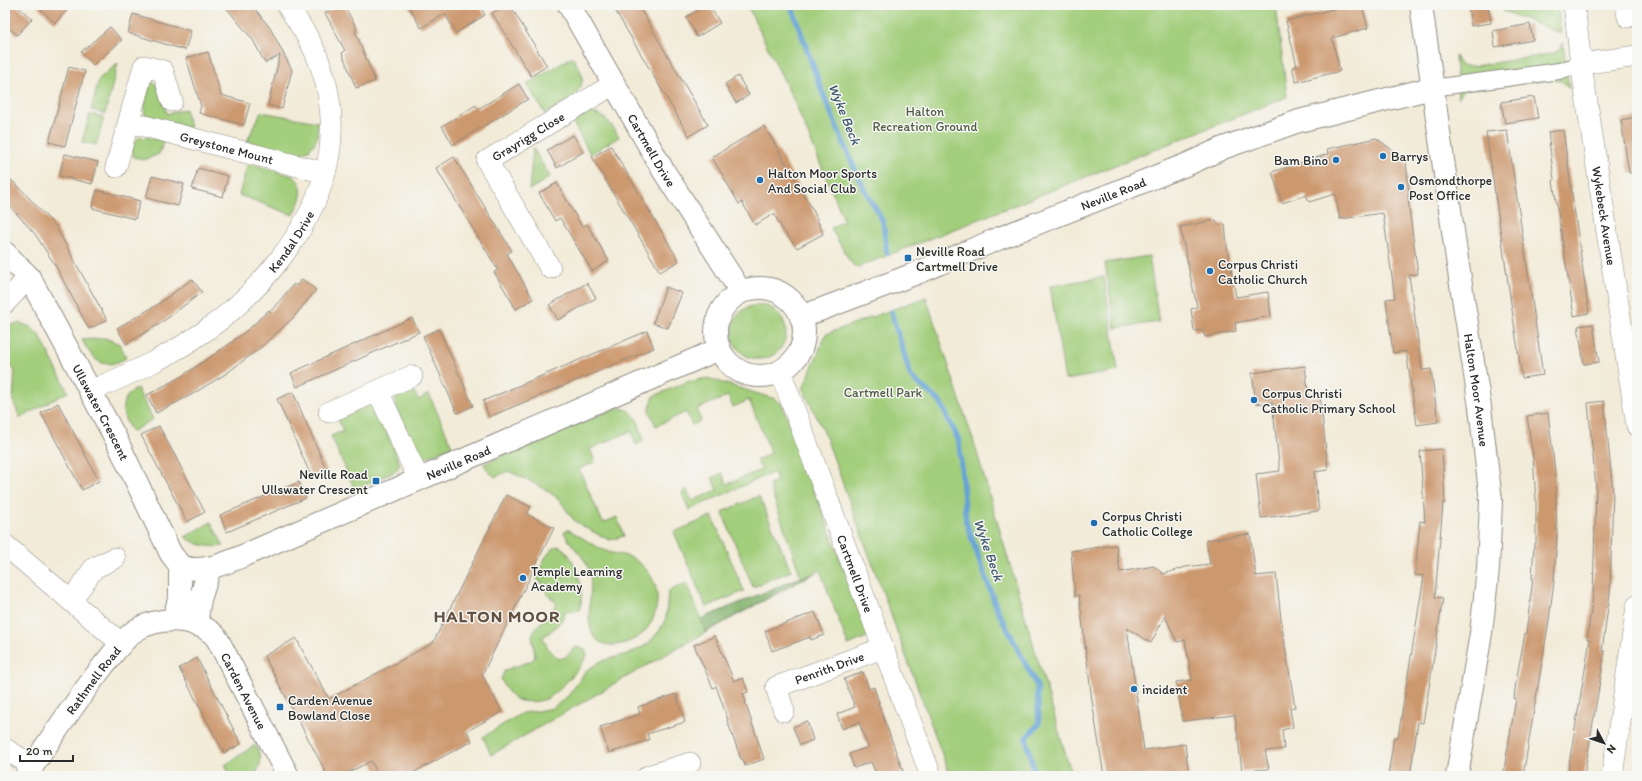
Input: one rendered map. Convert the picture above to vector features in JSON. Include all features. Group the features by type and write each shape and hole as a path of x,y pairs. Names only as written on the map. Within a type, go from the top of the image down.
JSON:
{"street":[{"name":"Kendal Drive","path":"90,391 158,360 205,331 243,300 276,265 315,201 325,173 330,148 331,122 327,88 316,54 300,23 287,5"},
{"name":"Cartmell Drive","path":"569,5 663,170 741,292"},
{"name":"Halton Moor Avenue","path":"1421,5 1480,407 1491,501 1488,569 1481,633 1457,776"},
{"name":"Wykebeck Avenue","path":"1574,5 1581,64 1637,426"},
{"path":"1432,88 1558,71 1581,64 1637,56"},
{"path":"116,167 144,66 163,71 172,101"},
{"name":"Grayrigg Close","path":"550,268 487,161 614,84"},
{"name":"Neville Road","path":"801,316 917,273 1000,238 1188,164 1223,148 1299,121 1432,88"},
{"name":"Greystone Mount","path":"129,122 325,173"},
{"name":"Ullswater Crescent","path":"5,252 29,278 116,439 171,554 195,567"},
{"path":"5,303 29,278"},
{"path":"755,288 770,289 783,294 794,304 801,316 804,330 801,348 789,364 780,371 765,375 750,375 736,369 725,359 719,349 716,336 717,322 722,310 730,299 741,292 755,288"},
{"name":"Neville Road","path":"195,567 254,551 719,349"},
{"name":"Cartmell Drive","path":"780,371 931,776"},
{"path":"329,412 412,376"},
{"path":"378,391 419,480"},
{"path":"5,545 122,644"},
{"path":"71,600 94,568 115,558"},
{"path":"185,622 180,597 195,567"},
{"path":"185,622 200,598 195,567"},
{"path":"1612,776 1632,682 1637,606"},
{"name":"Rathmell Road","path":"29,771 81,695 135,630 153,622 185,622"},
{"name":"Carden Avenue","path":"185,622 212,633 220,642 285,775"},
{"name":"Penrith Drive","path":"784,711 773,679 883,648"},
{"path":"5,749 29,771"},
{"path":"648,776 690,762"}],"green space":[{"name":"Halton Recreation Ground","path":"747,5 1276,5 1287,97 856,268 849,260 831,228 844,220 794,101"},
{"path":"1503,5 1557,5 1561,33 1503,11"},
{"path":"1563,43 1569,89 1562,81 1555,79 1464,90 1458,98 1455,56 1461,66 1474,66 1551,54 1559,50"},
{"path":"572,57 581,73 582,83 575,95 570,100 545,114 527,84"},
{"path":"118,63 105,114 91,110 99,79"},
{"path":"152,82 157,85 167,114 185,109 190,128 145,115 144,108 150,84"},
{"path":"261,112 318,122 317,138 314,144 310,149 298,155 247,141"},
{"path":"593,113 609,122 619,137 590,154 572,121 585,114"},
{"path":"90,114 104,117 96,145 82,142"},
{"path":"141,136 143,138 146,137 164,141 159,154 144,160 134,157 132,151 133,145"},
{"path":"533,148 550,177 529,190"},
{"path":"248,163 293,176 298,181 301,195 293,215 239,195"},
{"path":"1149,256 1159,322 1115,328 1105,263"},
{"path":"1104,277 1118,371 1065,380 1050,286"},
{"name":"Cartmell Park","path":"926,297 975,446 1072,776 950,776 824,432 803,389 826,334"},
{"path":"754,305 764,305 774,309 782,317 786,327 786,337 782,347 774,355 764,359 754,359 744,355 736,347 732,337 732,327 736,317 744,309"},
{"path":"20,323 31,327 40,336 68,392 20,418 13,401 15,371 5,362 5,326"},
{"path":"105,338 120,344 126,358 111,364 100,362 90,354 82,340"},
{"path":"707,378 775,399 782,404 869,636 848,645 820,570 670,652 491,755 483,737 522,713 553,708 568,696 587,670 601,661 631,653 648,644 660,630 666,618 668,591 687,583 701,619 801,577 769,484 777,481 774,472 689,510 682,493 685,490 687,490 692,501 717,490 712,478 722,473 727,484 761,470 757,460 771,453 749,400 733,407 728,396 697,409 701,421 692,425 686,412 656,426 649,410 654,396 687,382"},
{"path":"412,387 418,400 429,394 452,446 425,458 417,456 395,405 396,398 402,392"},
{"path":"137,388 153,419 132,432 123,414 123,408 126,398"},
{"path":"367,406 376,408 400,464 396,471 355,490 331,436 343,431 338,419"},
{"path":"616,408 629,411 633,414 636,418 644,441 636,445 631,431 590,449 595,462 579,469 603,523 617,517 624,536 610,540 584,527 575,521 570,516 564,505 546,490 508,471 495,477 489,472 484,464"},
{"path":"759,496 791,571 753,587 722,512"},
{"path":"712,516 744,591 706,607 674,532"},
{"path":"211,522 224,546 214,547 203,545 185,537"},
{"path":"569,530 592,544 611,553 632,558 649,572 656,589 656,608 654,617 643,633 638,637 625,643 611,645 598,641 594,636 589,622 591,586 589,570 584,560 564,532"},
{"path":"558,546 570,556 574,564 580,584 581,603 579,610 570,612 566,611 563,618 555,628 543,637 551,652 558,658 566,656 575,647 584,648 587,655 576,672 564,685 548,698 529,702 521,701 510,694 501,679 505,670 531,661 535,657 532,635 538,625 550,614 557,603 547,594 544,585 537,579 547,555"},
{"path":"813,574 705,632 701,619 801,577"},
{"path":"255,745 260,757 260,764 254,776 231,776 225,765"}],"building":[{"path":"5,5 16,5 32,19 17,35 5,24"},
{"path":"36,5 72,5 55,23"},
{"path":"224,5 252,5 270,28 292,70 282,109 268,105 280,55 265,63 253,40"},
{"path":"340,5 344,5 357,29 355,31 375,81 356,88 342,53 345,51 325,13"},
{"path":"408,5 479,5 485,15 456,33 445,14 421,28"},
{"path":"505,5 510,5 547,66 531,76 492,13"},
{"path":"612,5 638,5 708,125 689,136"},
{"path":"694,5 709,5 720,23 697,37 686,17 697,11"},
{"path":"1349,5 1362,5 1368,28 1332,38 1340,71 1296,82 1292,67 1297,66 1286,21"},
{"path":"1468,5 1488,5 1491,23 1471,26"},
{"path":"133,14 191,31 185,50 128,33"},
{"path":"1530,24 1533,40 1495,47 1493,31"},
{"path":"110,27 122,40 93,65 81,52"},
{"path":"208,52 221,95 250,103 244,125 199,113 201,106 186,58"},
{"path":"69,67 85,71 65,146 49,142"},
{"path":"738,76 749,95 736,103 725,84"},
{"path":"519,84 528,99 453,145 442,126 476,105 478,109"},
{"path":"1534,97 1538,118 1505,123 1501,102"},
{"path":"1637,117 1637,172 1629,173 1621,120"},
{"name":"Halton Moor Sports And Social Club","path":"764,126 814,212 823,234 797,248 783,230 774,214 755,225 742,202 739,204 712,157"},
{"path":"1507,130 1543,375 1522,378 1486,132"},
{"path":"1563,130 1589,313 1574,316 1553,181 1548,132"},
{"path":"573,135 583,152 557,168 547,150"},
{"path":"1376,138 1406,160 1409,208 1418,274 1409,275 1422,370 1431,369 1438,422 1417,425 1406,351 1393,353 1386,299 1395,298 1383,213 1340,219 1335,194 1309,202 1306,195 1282,203 1272,172 1328,154 1327,149"},
{"path":"611,146 679,261 660,272 592,157"},
{"path":"65,154 98,162 92,184 59,176"},
{"path":"454,157 512,251 507,254 533,299 516,309 494,272 498,270 436,168"},
{"path":"198,168 228,176 223,197 192,189"},
{"path":"5,175 18,186 56,227 107,320 89,329 55,265 35,234 5,201"},
{"path":"152,176 184,184 178,206 146,198"},
{"path":"557,183 582,227 587,224 609,261 592,271 560,218 555,221 539,193"},
{"path":"97,190 140,201 135,219 92,208"},
{"name":"Corpus Christi Catholic Church","path":"1216,220 1218,225 1225,224 1227,246 1236,297 1268,292 1271,316 1235,323 1236,331 1205,337 1202,330 1194,331 1191,309 1197,307 1180,227"},
{"path":"192,279 202,292 161,323 126,344 117,328 157,305"},
{"path":"302,279 316,290 292,319 260,348 227,373 191,395 156,413 147,395 182,376 228,345 250,328 269,310 270,312 294,284 296,286"},
{"path":"587,283 596,298 558,320 549,305"},
{"path":"666,287 682,293 668,328 653,323"},
{"path":"412,318 419,332 297,387 291,373"},
{"path":"1593,324 1599,362 1584,364 1578,326"},
{"path":"439,329 473,406 457,413 423,336"},
{"path":"647,331 654,348 489,417 483,401"},
{"path":"1305,366 1309,398 1320,396 1328,470 1314,472 1319,511 1261,518 1256,474 1280,471 1272,402 1256,404 1252,373"},
{"path":"293,392 327,471 312,478 277,399"},
{"path":"1604,401 1613,492 1610,593 1602,651 1605,651 1584,776 1567,776 1590,640 1587,639 1593,595 1596,488 1588,403"},
{"path":"58,403 99,481 82,490 41,413"},
{"path":"1548,413 1555,472 1557,534 1554,581 1523,776 1503,776 1516,699 1514,698 1516,682 1525,633 1526,634 1533,578 1534,544 1536,544 1536,501 1533,457 1527,416"},
{"path":"159,426 205,512 187,522 141,435"},
{"path":"1442,449 1445,503 1443,503 1435,597 1443,598 1432,669 1423,723 1418,722 1410,776 1388,776 1394,737 1398,737 1424,576 1415,575 1420,521 1425,522 1420,451"},
{"path":"299,482 306,498 227,532 220,515"},
{"path":"506,495 531,507 527,514 554,528 482,675 502,712 467,731 472,741 407,776 379,776 371,761 342,776 328,776 264,656 296,638 329,699 433,643"},
{"path":"1250,534 1256,576 1276,574 1282,628 1295,707 1290,708 1293,727 1282,730 1284,749 1265,751 1269,769 1242,771 1235,715 1183,721 1176,682 1192,680 1185,640 1177,642 1165,616 1151,643 1127,628 1144,750 1185,744 1189,776 1104,776 1092,701 1079,595 1075,596 1071,551 1116,545 1120,572 1154,566 1163,574 1186,567 1210,564 1206,540"},
{"path":"815,612 824,635 811,640 810,637 772,651 765,631"},
{"path":"715,636 734,681 743,678 748,692 743,694 745,702 764,759 745,766 743,759 741,759 716,686 713,688 694,645"},
{"path":"197,658 241,744 224,753 179,668"},
{"path":"863,672 869,689 874,687 878,703 903,771 899,772 901,776 877,776 871,762 854,768 849,754 868,747 859,722 842,729 837,714 855,707 844,679"},
{"path":"676,694 685,722 647,734 649,740 609,753 600,727 640,714 638,707"},
{"path":"807,721 813,740 800,745 793,727"}],"waterway":[{"name":"Wyke Beck","path":"791,5 823,94 859,179 883,222 887,253"},
{"name":"Wyke Beck","path":"891,312 911,377 940,402 959,441 966,522 997,609 1037,686 1039,724 1026,738 1035,776"}],"place":[{"name":"Barrys","path":"1383,156"},
{"name":"Bam Bino","path":"1336,160"},
{"name":"Halton Moor Sports And Social Club","path":"760,180"},
{"name":"Osmondthorpe Post Office","path":"1401,187"},
{"name":"Neville Road Cartmell Drive","path":"908,258"},
{"name":"Corpus Christi Catholic Church","path":"1210,271"},
{"name":"Corpus Christi Catholic Primary School","path":"1254,400"},
{"name":"Neville Road Ullswater Crescent","path":"376,481"},
{"name":"Corpus Christi Catholic College","path":"1094,523"},
{"name":"Temple Learning Academy","path":"523,578"},
{"name":"incident","path":"1134,689"},
{"name":"Carden Avenue Bowland Close","path":"280,707"}],"district":[{"name":"HALTON MOOR","path":"497,616"}]}
